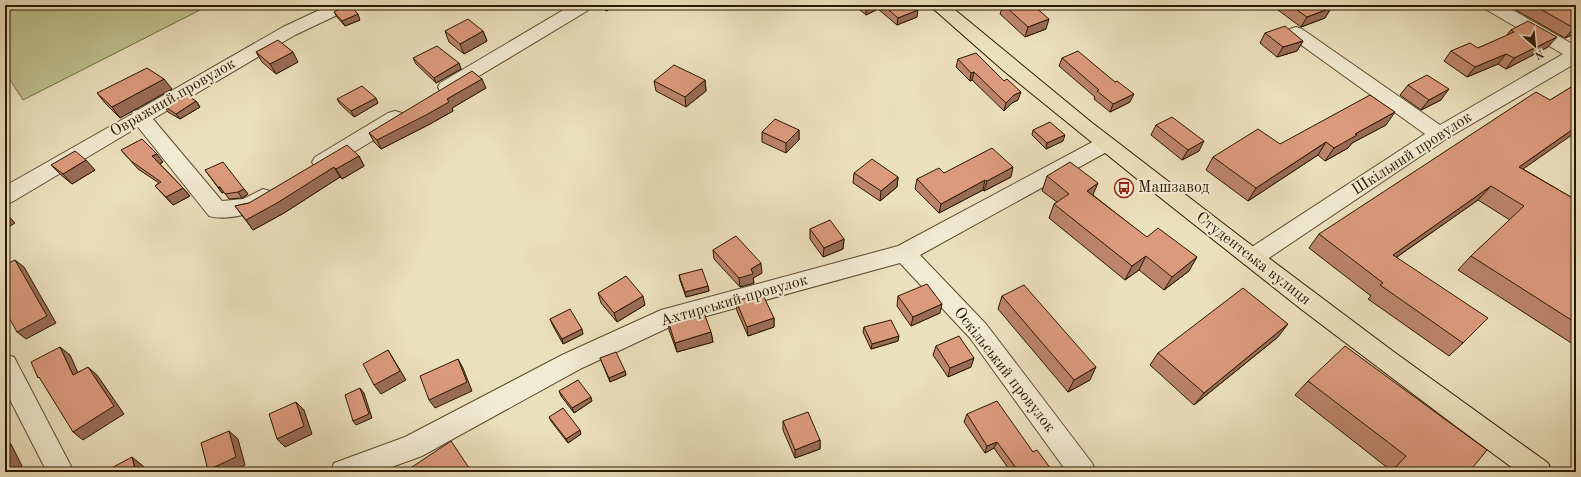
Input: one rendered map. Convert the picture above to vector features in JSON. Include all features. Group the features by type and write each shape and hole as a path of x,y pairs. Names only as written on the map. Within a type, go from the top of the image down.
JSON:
{"main road":[{"name":"Студентська вулиця","path":"941,6 1104,144 1318,310 1526,468"}],"street":[{"name":"Овражний провулок","path":"5,196 140,116 289,31 344,5"},
{"path":"431,96 580,7 578,5"},
{"path":"1491,5 1576,54"},
{"path":"1296,33 1439,134"},
{"name":"Шкільний провулок","path":"1252,258 1439,134 1576,54"},
{"path":"309,170 411,109"},
{"path":"140,116 217,210 248,206 282,186"},
{"name":"Ахтирський провулок","path":"343,472 413,447 571,362 669,317 904,253 1104,144"},
{"name":"Оскільський провулок","path":"904,253 978,331 1083,472"},
{"path":"5,364 61,472"}],"green space":[{"path":"5,5 210,5 23,100 5,72"}],"building":[{"path":"347,5 350,5 358,14 342,21 334,12"},
{"path":"883,5 912,5 918,10 898,18"},
{"path":"1004,5 1033,5 1049,19 1028,27"},
{"path":"1290,5 1326,5 1331,8 1307,17"},
{"path":"1533,5 1561,5 1573,12 1576,7 1576,27 1574,28"},
{"path":"468,19 483,31 460,44 445,31"},
{"path":"1528,21 1557,37 1514,58 1506,54 1475,67 1451,51 1470,43 1478,48 1514,32 1511,30"},
{"path":"1285,26 1303,41 1283,47 1265,33"},
{"path":"278,40 293,52 270,64 256,52"},
{"path":"437,46 459,63 434,78 413,58"},
{"path":"1078,51 1115,82 1117,81 1134,94 1113,104 1062,58"},
{"path":"976,53 1004,81 1007,79 1021,92 1014,95 1006,103 974,72 971,73 958,59"},
{"path":"674,65 705,80 685,97 654,81"},
{"path":"147,68 164,79 112,107 97,93"},
{"path":"472,71 482,79 447,99 449,102 377,140 369,133"},
{"path":"1427,75 1449,89 1429,100 1408,85"},
{"path":"1576,84 1576,127 1519,167 1576,200 1576,323 1471,256 1524,206 1491,186 1393,255 1488,318 1463,343 1380,285 1383,283 1319,234 1536,92 1550,100"},
{"path":"362,86 376,98 351,111 337,99"},
{"path":"185,94 196,101 176,114 164,106"},
{"path":"1370,95 1395,112 1355,134 1357,135 1334,148 1326,142 1256,188 1213,157 1258,129 1280,144"},
{"path":"1172,117 1204,141 1188,150 1156,125"},
{"path":"775,119 799,130 786,143 762,132"},
{"path":"1050,122 1065,135 1047,143 1033,130"},
{"path":"142,139 157,154 152,156 183,188 166,197 155,186 161,182 131,161 121,150"},
{"path":"347,145 359,156 336,169 334,167 277,203 246,220 235,206 249,203"},
{"path":"992,148 1013,167 987,181 985,180 941,204 917,179 939,168 944,173"},
{"path":"75,151 86,160 63,174 51,165"},
{"path":"872,159 898,177 881,191 854,173"},
{"path":"223,162 244,189 238,192 225,194 205,170"},
{"path":"1070,162 1098,183 1087,191 1147,237 1158,228 1197,257 1172,277 1146,256 1132,266 1054,204 1069,194 1047,176"},
{"path":"830,220 844,239 824,248 810,229"},
{"path":"736,236 761,263 751,269 753,274 739,278 713,250"},
{"path":"15,260 47,316 17,332 7,314 9,313 5,305 5,265"},
{"path":"702,269 708,286 685,292 679,275"},
{"path":"626,276 643,296 614,313 598,293"},
{"path":"927,284 942,304 913,317 898,296"},
{"path":"1024,285 1096,367 1074,380 1002,296"},
{"path":"1243,288 1288,324 1204,393 1158,353"},
{"path":"762,293 774,318 747,327 736,301"},
{"path":"570,309 582,329 562,339 550,319"},
{"path":"703,310 711,332 675,343 668,321"},
{"path":"891,320 899,336 872,344 864,327"},
{"path":"959,336 974,358 950,368 936,346"},
{"path":"1345,346 1487,450 1469,472 1391,472 1406,456 1308,381"},
{"path":"60,347 73,375 88,367 114,406 73,432 39,377 38,378 31,362"},
{"path":"388,350 400,371 374,385 363,364"},
{"path":"616,352 625,371 609,378 600,358"},
{"path":"458,359 467,382 429,400 420,376"},
{"path":"578,380 591,397 572,408 559,391"},
{"path":"360,388 369,414 353,421 345,395"},
{"path":"997,401 1033,452 1037,450 1051,469 1047,472 1019,472 997,442 987,446 967,414"},
{"path":"296,402 304,426 277,439 269,414"},
{"path":"563,408 580,430 566,439 549,417"},
{"path":"808,412 820,440 795,450 783,421"},
{"path":"229,431 236,457 208,470 201,443"},
{"path":"451,441 471,471 470,472 415,472 412,467"},
{"path":"5,449 9,458 5,461"},
{"path":"132,457 136,472 104,472"}],"place":[{"name":"Машзавод","path":"1124,188"}]}
